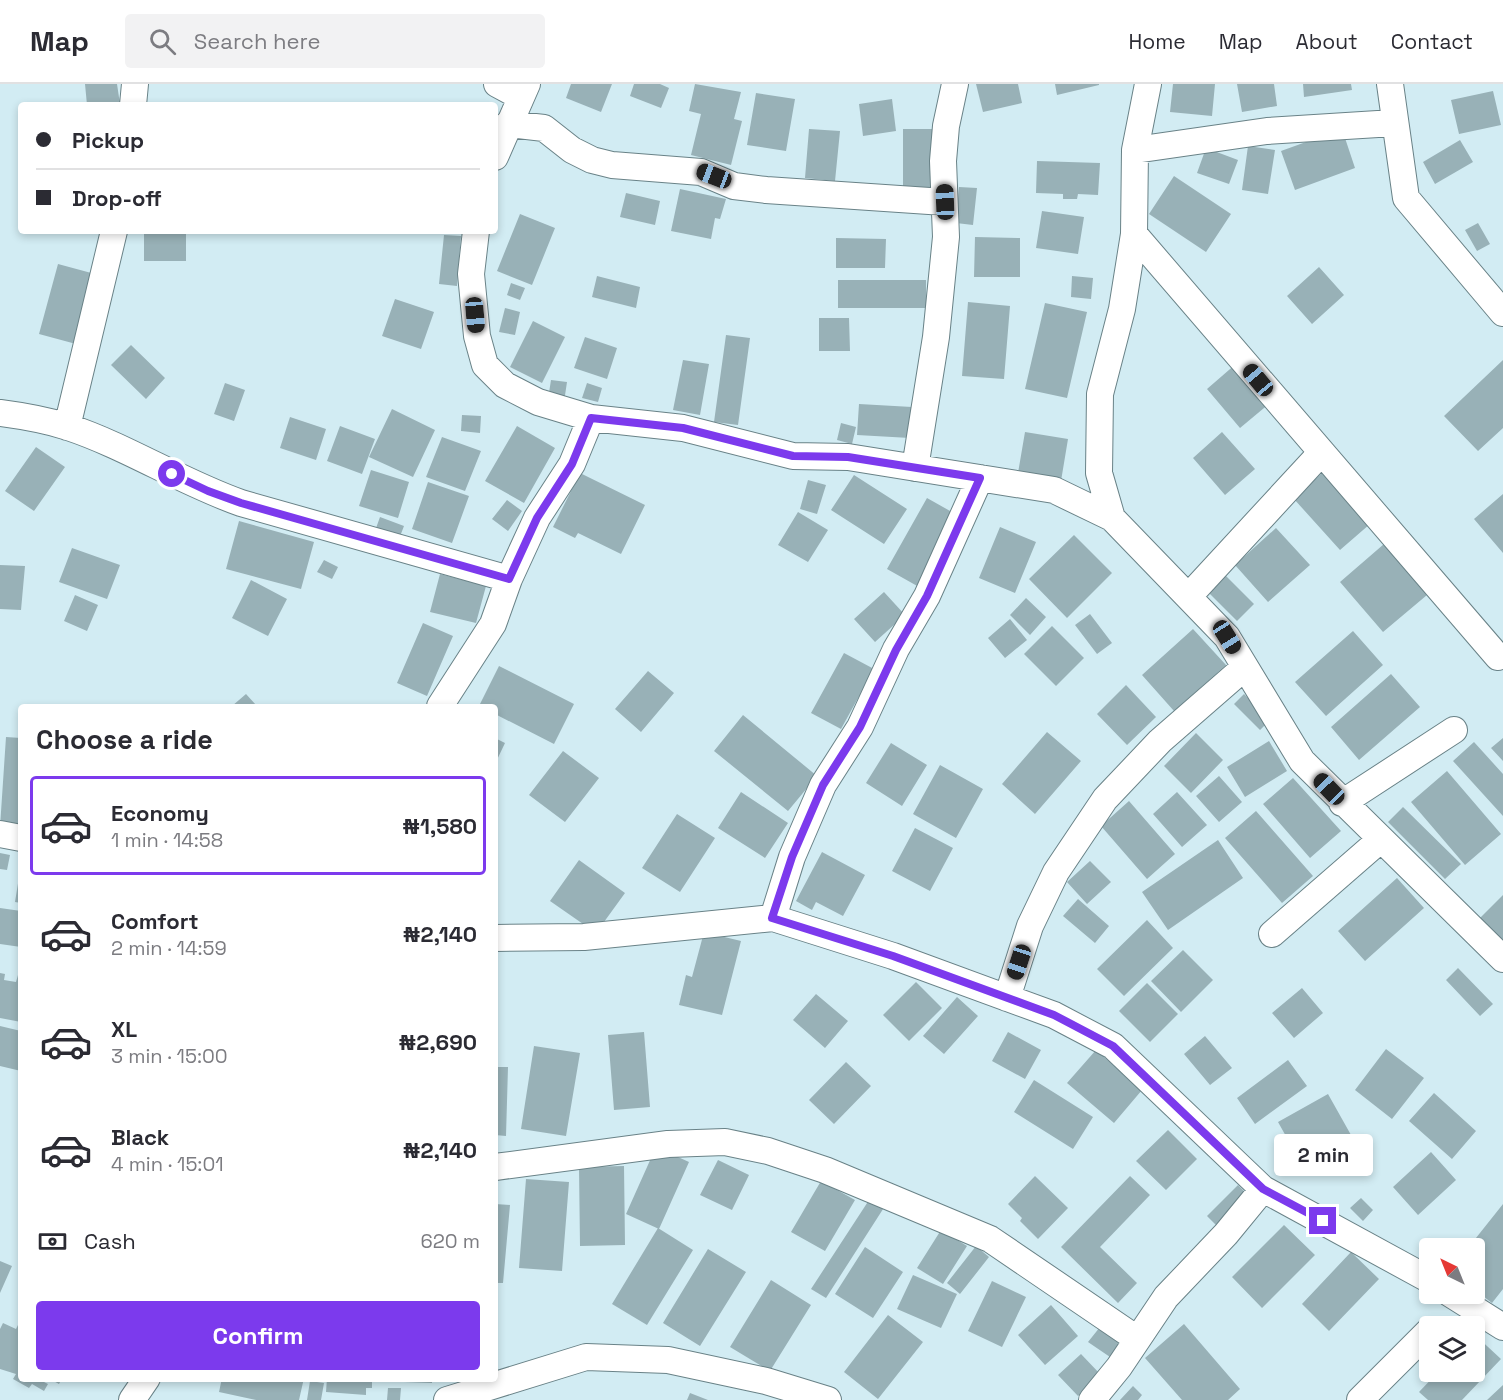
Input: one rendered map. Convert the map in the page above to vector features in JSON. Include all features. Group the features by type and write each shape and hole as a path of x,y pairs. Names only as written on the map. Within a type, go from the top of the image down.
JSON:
{"street":[{"path":"134,102 135,84"},
{"path":"497,84 524,90 498,149"},
{"path":"915,468 936,337 946,237 943,161 955,84"},
{"path":"1112,518 1099,473 1100,394 1122,309 1134,234 1135,150 1148,84"},
{"path":"1390,84 1406,198 1503,313"},
{"path":"1135,150 1267,131 1394,123"},
{"path":"508,124 544,128 572,150 592,160 612,165 701,172 734,186 766,190 945,202"},
{"path":"67,427 113,234"},
{"path":"476,234 471,274 477,336 485,364 505,385 538,402 591,418 683,428 793,456 848,457 1054,490 1112,518 1227,637 1302,761 1342,803 1503,959"},
{"path":"1134,234 1498,657"},
{"path":"0,412 67,427 219,495 509,579"},
{"path":"441,704 493,624 509,579 537,518 572,464 591,418"},
{"path":"1189,596 1321,453"},
{"path":"772,918 792,857 823,785 860,727 902,639 927,596 980,478"},
{"path":"1008,998 1030,926 1056,872 1105,799 1160,741 1245,667"},
{"path":"1342,803 1454,730"},
{"path":"0,834 18,837"},
{"path":"1272,934 1380,840"},
{"path":"498,938 584,937 772,918 893,956 1054,1015 1113,1046 1263,1189 1419,1274"},
{"path":"498,1167 668,1144 725,1142 768,1151 825,1170 990,1239 1137,1339"},
{"path":"1092,1400 1166,1297 1226,1234 1263,1189"},
{"path":"1466,1304 1503,1327"},
{"path":"1359,1400 1419,1341"},
{"path":"447,1400 586,1357 668,1360 766,1381 828,1400"},
{"path":"132,1400 144,1382"}],"building":[{"path":"85,84 117,84 120,102 87,102"},
{"path":"571,84 612,84 601,112 566,98"},
{"path":"634,84 660,84 669,88 661,108 630,96"},
{"path":"695,84 741,92 734,119 742,121 731,165 691,155 701,114 689,111"},
{"path":"976,84 1018,84 1022,103 983,112"},
{"path":"1055,84 1099,84 1099,85 1057,95"},
{"path":"1173,84 1215,84 1212,116 1170,112"},
{"path":"1237,84 1274,84 1277,106 1242,112"},
{"path":"1303,84 1351,84 1352,90 1304,97"},
{"path":"1493,91 1501,125 1459,134 1451,100"},
{"path":"756,93 795,99 786,151 747,145"},
{"path":"892,99 896,131 863,136 859,104"},
{"path":"809,129 840,131 835,181 805,178"},
{"path":"903,129 941,129 941,190 903,190"},
{"path":"1342,129 1355,168 1295,190 1281,151"},
{"path":"1460,140 1473,162 1435,184 1423,162"},
{"path":"1248,146 1275,150 1268,194 1242,190"},
{"path":"1206,148 1238,160 1229,184 1197,173"},
{"path":"1037,161 1100,163 1098,195 1078,194 1077,199 1063,199 1063,194 1036,193"},
{"path":"1174,176 1231,214 1206,252 1149,214"},
{"path":"959,187 977,188 973,225 956,223"},
{"path":"680,189 726,199 720,219 715,218 711,239 671,231"},
{"path":"626,193 660,201 655,225 620,217"},
{"path":"1042,211 1084,217 1078,254 1036,248"},
{"path":"520,214 555,228 532,285 497,271"},
{"path":"1478,223 1490,244 1477,251 1465,230"},
{"path":"144,234 186,234 186,261 144,261"},
{"path":"444,235 461,236 457,286 439,284"},
{"path":"975,237 1020,238 1020,277 974,277"},
{"path":"836,238 886,239 885,268 836,268"},
{"path":"58,264 95,274 76,344 39,334"},
{"path":"1319,267 1344,295 1312,324 1287,296"},
{"path":"597,276 640,287 636,308 592,297"},
{"path":"1072,276 1093,278 1091,299 1071,297"},
{"path":"838,280 926,280 926,308 838,308"},
{"path":"511,283 525,288 520,300 507,295"},
{"path":"395,299 434,312 421,349 382,336"},
{"path":"968,302 1010,306 1004,379 962,376"},
{"path":"1045,303 1087,312 1067,398 1025,389"},
{"path":"505,308 520,312 515,335 499,332"},
{"path":"819,318 849,318 850,351 819,351"},
{"path":"533,321 565,337 542,383 510,367"},
{"path":"726,335 750,338 738,425 714,422"},
{"path":"585,337 617,348 607,379 574,368"},
{"path":"131,345 165,378 146,399 111,365"},
{"path":"683,360 709,364 700,415 673,410"},
{"path":"1503,360 1503,428 1478,451 1444,416"},
{"path":"1237,363 1270,403 1240,428 1207,389"},
{"path":"551,380 567,382 564,402 548,399"},
{"path":"225,383 245,390 234,421 214,414"},
{"path":"587,383 602,388 598,402 582,398"},
{"path":"859,404 912,407 910,438 857,435"},
{"path":"392,409 435,430 413,477 369,457"},
{"path":"462,415 481,416 480,433 461,431"},
{"path":"290,417 326,429 316,460 280,448"},
{"path":"841,423 856,427 852,444 837,440"},
{"path":"340,426 375,439 362,474 327,461"},
{"path":"517,426 555,448 524,503 485,481"},
{"path":"1025,432 1068,439 1061,481 1018,473"},
{"path":"1222,432 1255,469 1225,495 1193,458"},
{"path":"442,437 481,451 465,491 426,477"},
{"path":"36,447 65,467 34,511 5,491"},
{"path":"371,470 409,482 398,518 359,506"},
{"path":"1323,472 1370,524 1340,550 1294,499"},
{"path":"580,473 645,505 621,554 578,533 575,538 553,527"},
{"path":"854,475 907,509 884,544 831,510"},
{"path":"808,480 826,485 817,514 800,509"},
{"path":"428,482 469,496 452,543 412,529"},
{"path":"1503,494 1503,553 1474,519"},
{"path":"927,498 959,516 919,587 887,569"},
{"path":"507,500 522,511 508,531 492,519"},
{"path":"798,512 828,530 808,562 778,545"},
{"path":"380,517 404,526 399,539 375,531"},
{"path":"239,521 314,542 301,589 226,569"},
{"path":"1000,527 1036,542 1015,593 979,578"},
{"path":"1276,528 1310,565 1268,602 1235,565"},
{"path":"1074,535 1112,573 1067,618 1029,579"},
{"path":"1384,544 1427,595 1383,632 1340,582"},
{"path":"72,548 120,565 107,599 59,582"},
{"path":"324,560 338,567 332,579 317,572"},
{"path":"0,565 25,566 21,610 0,609"},
{"path":"1221,571 1254,604 1237,621 1204,588"},
{"path":"440,574 486,586 476,623 430,612"},
{"path":"251,580 287,599 268,636 232,618"},
{"path":"884,592 905,615 875,642 854,619"},
{"path":"75,595 98,605 87,631 64,621"},
{"path":"1026,598 1046,617 1030,635 1010,615"},
{"path":"1090,614 1112,643 1097,654 1075,625"},
{"path":"1010,619 1027,640 1005,658 988,638"},
{"path":"423,623 453,636 427,696 397,683"},
{"path":"1052,626 1084,658 1056,686 1024,654"},
{"path":"1193,629 1226,665 1174,711 1142,675"},
{"path":"1353,631 1383,665 1326,716 1295,682"},
{"path":"844,653 874,669 841,729 811,713"},
{"path":"499,666 574,704 554,744 498,716 498,704 480,704"},
{"path":"648,671 674,693 641,732 615,709"},
{"path":"1391,674 1420,707 1359,760 1331,727"},
{"path":"1126,685 1156,717 1127,745 1097,714"},
{"path":"246,694 255,704 234,704"},
{"path":"1244,694 1270,720 1260,730 1234,704"},
{"path":"743,715 817,776 788,811 714,751"},
{"path":"1047,732 1081,761 1035,814 1002,784"},
{"path":"1196,733 1223,760 1191,793 1164,766"},
{"path":"6,737 18,738 18,828 0,827"},
{"path":"1503,738 1503,761 1491,748"},
{"path":"498,740 505,743 498,758"},
{"path":"1269,741 1287,771 1245,797 1227,767"},
{"path":"1474,742 1503,774 1503,816 1453,761"},
{"path":"891,743 927,765 902,806 866,783"},
{"path":"563,751 599,778 565,822 529,795"},
{"path":"940,765 983,789 956,838 913,814"},
{"path":"1447,771 1501,834 1465,865 1411,802"},
{"path":"1219,776 1242,802 1219,822 1196,796"},
{"path":"1293,778 1341,831 1310,858 1263,804"},
{"path":"741,792 788,823 765,858 718,828"},
{"path":"1177,792 1207,825 1182,847 1153,814"},
{"path":"1129,801 1175,854 1147,879 1101,826"},
{"path":"1403,807 1461,864 1445,879 1388,822"},
{"path":"1256,811 1313,876 1282,903 1225,838"},
{"path":"677,814 715,838 680,892 642,868"},
{"path":"915,828 953,848 930,891 892,871"},
{"path":"1218,840 1243,878 1168,930 1142,892"},
{"path":"822,852 865,875 843,916 816,902 812,910 796,901"},
{"path":"0,853 10,855 7,870 0,869"},
{"path":"579,860 625,893 596,933 550,901"},
{"path":"1090,861 1111,882 1087,904 1067,882"},
{"path":"1397,878 1424,908 1365,961 1338,931"},
{"path":"18,883 18,902 15,902"},
{"path":"1503,895 1503,942 1479,919"},
{"path":"1078,899 1109,926 1095,943 1063,916"},
{"path":"0,908 18,911 18,947 0,944"},
{"path":"1147,920 1173,948 1124,996 1097,969"},
{"path":"704,932 741,941 722,1015 679,1005 686,975 692,977"},
{"path":"1183,950 1213,980 1181,1012 1151,981"},
{"path":"1458,968 1493,1004 1480,1016 1446,980"},
{"path":"0,973 5,974 4,980 16,982 18,975 18,1021 0,1018"},
{"path":"916,982 942,1008 909,1041 883,1015"},
{"path":"1147,983 1178,1014 1150,1042 1119,1011"},
{"path":"1302,988 1323,1013 1294,1038 1272,1013"},
{"path":"816,994 848,1021 825,1048 793,1020"},
{"path":"957,997 978,1016 944,1054 923,1036"},
{"path":"0,1026 18,1030 18,1070 0,1066"},
{"path":"644,1032 650,1107 614,1110 608,1035"},
{"path":"1008,1032 1041,1050 1025,1079 992,1061"},
{"path":"1205,1036 1232,1068 1210,1085 1184,1054"},
{"path":"534,1046 580,1053 566,1136 521,1129"},
{"path":"1386,1049 1424,1078 1392,1119 1355,1090"},
{"path":"1096,1050 1142,1090 1114,1123 1067,1083"},
{"path":"1288,1060 1307,1086 1255,1124 1237,1098"},
{"path":"846,1062 871,1086 834,1124 809,1100"},
{"path":"498,1067 508,1067 506,1136 498,1135"},
{"path":"1034,1080 1093,1117 1073,1149 1014,1112"},
{"path":"1434,1093 1476,1131 1452,1159 1409,1121"},
{"path":"1328,1094 1351,1135 1301,1163 1278,1122"},
{"path":"1168,1130 1197,1159 1166,1190 1136,1161"},
{"path":"656,1147 689,1162 659,1229 626,1214"},
{"path":"1431,1152 1456,1180 1418,1215 1393,1187"},
{"path":"718,1160 749,1175 732,1210 700,1195"},
{"path":"624,1166 625,1245 580,1246 579,1167"},
{"path":"1035,1176 1068,1208 1038,1239 1020,1221 1022,1218 1008,1204"},
{"path":"1130,1176 1150,1195 1100,1247 1137,1283 1118,1303 1061,1247"},
{"path":"526,1179 569,1182 562,1271 519,1268"},
{"path":"821,1181 855,1200 825,1251 791,1232"},
{"path":"1238,1185 1249,1196 1218,1227 1207,1216"},
{"path":"871,1197 885,1206 826,1298 811,1289"},
{"path":"1361,1198 1373,1210 1363,1221 1350,1208"},
{"path":"498,1204 510,1205 503,1283 498,1283"},
{"path":"1503,1204 1503,1289 1492,1303 1485,1298 1485,1238 1476,1238"},
{"path":"1284,1225 1315,1255 1262,1308 1232,1277"},
{"path":"658,1228 693,1250 647,1325 612,1304"},
{"path":"941,1230 967,1246 943,1284 917,1268"},
{"path":"976,1246 989,1257 960,1294 947,1283"},
{"path":"865,1247 903,1272 873,1318 835,1294"},
{"path":"708,1249 746,1272 700,1346 663,1323"},
{"path":"1351,1252 1379,1279 1329,1331 1302,1304"},
{"path":"0,1261 12,1266 0,1293"},
{"path":"913,1275 957,1294 941,1328 897,1309"},
{"path":"771,1280 811,1305 770,1371 730,1347"},
{"path":"992,1281 1026,1297 1002,1347 968,1331"},
{"path":"1051,1305 1078,1336 1045,1365 1018,1335"},
{"path":"888,1315 923,1342 878,1399 844,1372"},
{"path":"3,1323 16,1329 18,1325 18,1382 13,1379 16,1374 0,1369 0,1329"},
{"path":"1184,1324 1240,1389 1228,1400 1182,1400 1145,1358"},
{"path":"1100,1327 1121,1341 1110,1357 1088,1342"},
{"path":"1485,1344 1501,1359 1485,1376"},
{"path":"1081,1354 1101,1375 1078,1396 1058,1375"},
{"path":"18,1382 48,1384 44,1391 32,1384 29,1388"},
{"path":"221,1382 303,1382 299,1400 256,1400 219,1392"},
{"path":"310,1382 324,1383 321,1400 307,1400"},
{"path":"327,1382 372,1382 372,1388 366,1388 366,1395 326,1392"},
{"path":"1429,1382 1479,1382 1462,1400 1428,1400 1419,1392"},
{"path":"1503,1385 1503,1400 1487,1400"},
{"path":"1133,1386 1142,1395 1138,1400 1120,1400"},
{"path":"388,1388 401,1388 400,1400 387,1400"},
{"path":"690,1393 708,1400 687,1400"}],"route":[{"path":"172,474 241,503 509,579 537,518 572,464 591,418 683,428 793,456 848,457 980,478 927,596 896,650 860,727 823,785 792,857 772,918 820,931 893,956 1078,1026 1113,1046 1176,1103 1263,1189 1323,1221"}]}
